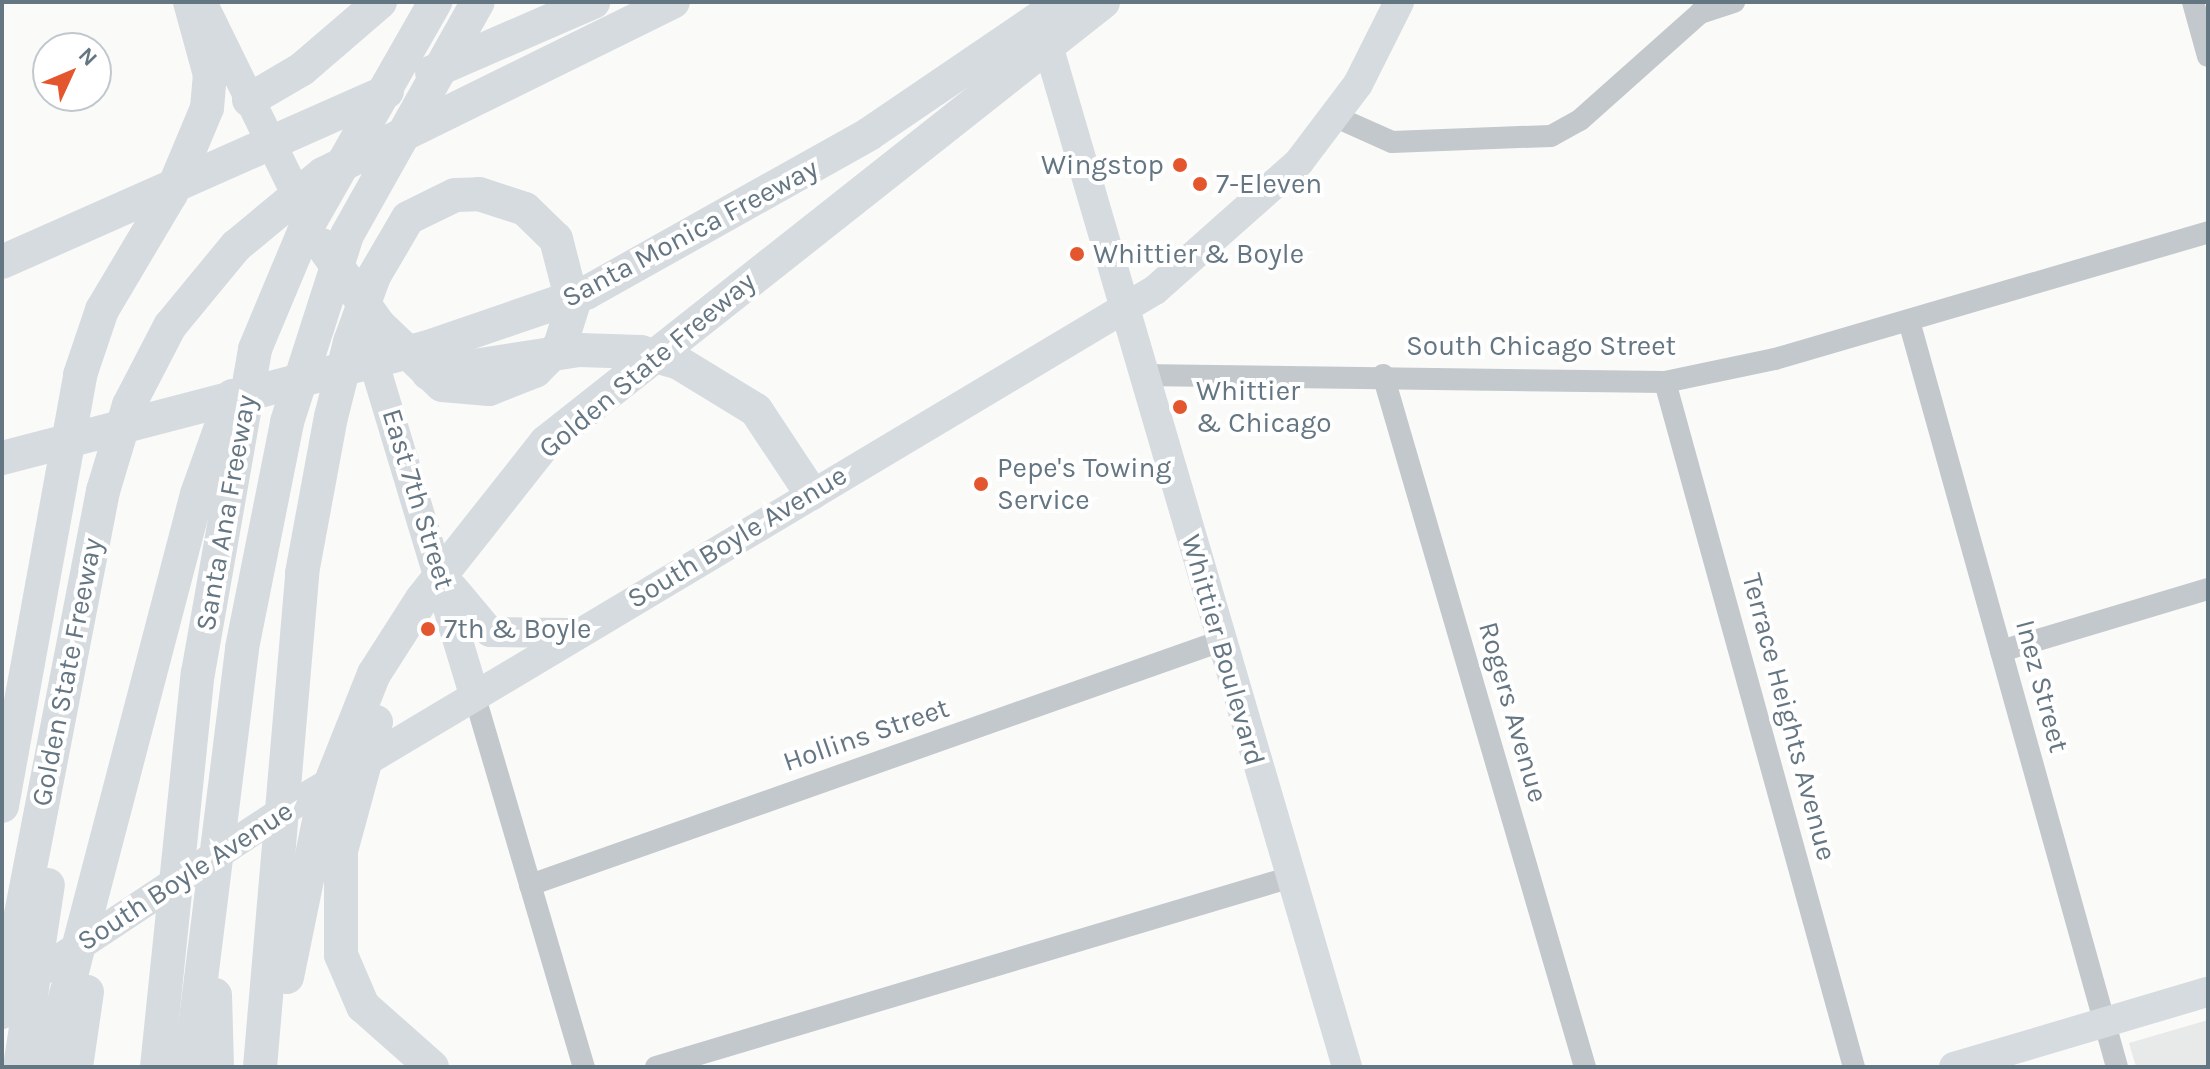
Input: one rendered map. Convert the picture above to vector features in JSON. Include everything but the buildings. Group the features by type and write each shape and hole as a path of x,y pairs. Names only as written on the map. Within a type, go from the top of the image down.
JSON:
{"highway":[{"path":"2,806 80,375 102,310 171,194 207,108 210,75 190,2"},
{"path":"249,100 312,62 380,2"},
{"name":"Santa Ana Freeway","path":"157,1067 198,673 255,349 304,232 435,2"},
{"name":"Santa Ana Freeway","path":"190,1067 262,534 309,344 347,235 478,2"},
{"path":"2,262 593,2"},
{"name":"Golden State Freeway","path":"2,1012 103,491 129,405 170,326 258,224 376,143 673,2"},
{"name":"Santa Monica Freeway","path":"2,458 194,410 506,323 633,270 869,134 1063,2"},
{"name":"Golden State Freeway","path":"274,1067 323,802 380,663 439,561 546,442 1103,2"},
{"path":"260,1067 302,573 350,342 388,243 408,218 455,195 503,198 525,209 556,239 571,280 573,305 560,346 535,371 489,389 442,385 420,369 322,245"},
{"path":"47,1067 197,494 221,418 255,349"},
{"path":"194,410 579,350 641,352 704,373 729,389 775,430 811,493"},
{"path":"432,1067 363,1006 341,955 336,891 350,803 378,715 439,561"},
{"path":"20,1067 61,799 61,710"},
{"path":"76,1067 93,962 93,892"},
{"path":"211,898 217,1067"}],"main road":[{"name":"East 7th Street","path":"202,2 371,349 457,610 474,694"},
{"name":"Whittier Boulevard","path":"1035,2 1288,878 1347,1067"},
{"name":"South Boyle Avenue","path":"2,998 388,746 1121,307 1213,244 1336,117 1399,2"},
{"path":"457,610 490,632 577,633"},
{"path":"1954,1067 2208,992"}],"street":[{"path":"1336,117 1392,142 1551,136 1580,120 1696,8 1734,2"},
{"path":"2193,2 2208,56"},
{"name":"South Chicago Street","path":"1141,375 1383,375 1665,382 1909,321 2208,232"},
{"name":"Inez Street","path":"1909,321 2117,1067"},
{"name":"Rogers Avenue","path":"1383,375 1585,1067"},
{"name":"Terrace Heights Avenue","path":"1665,382 1854,1067"},
{"path":"2001,651 2208,589"},
{"name":"Hollins Street","path":"530,885 1221,641"},
{"name":"East 7th Street","path":"474,694 584,1067"},
{"path":"656,1067 1288,878"}],"shaded area":[{"path":"2208,1020 2208,1067 2136,1067 2129,1043"}],"place":[{"name":"Wingstop","path":"1180,165"},
{"name":"7-Eleven","path":"1200,184"},
{"name":"Whittier & Boyle","path":"1077,254"},
{"name":"Whittier & Chicago","path":"1180,407"},
{"name":"Pepe's Towing Service","path":"981,484"},
{"name":"7th & Boyle","path":"428,629"}]}
